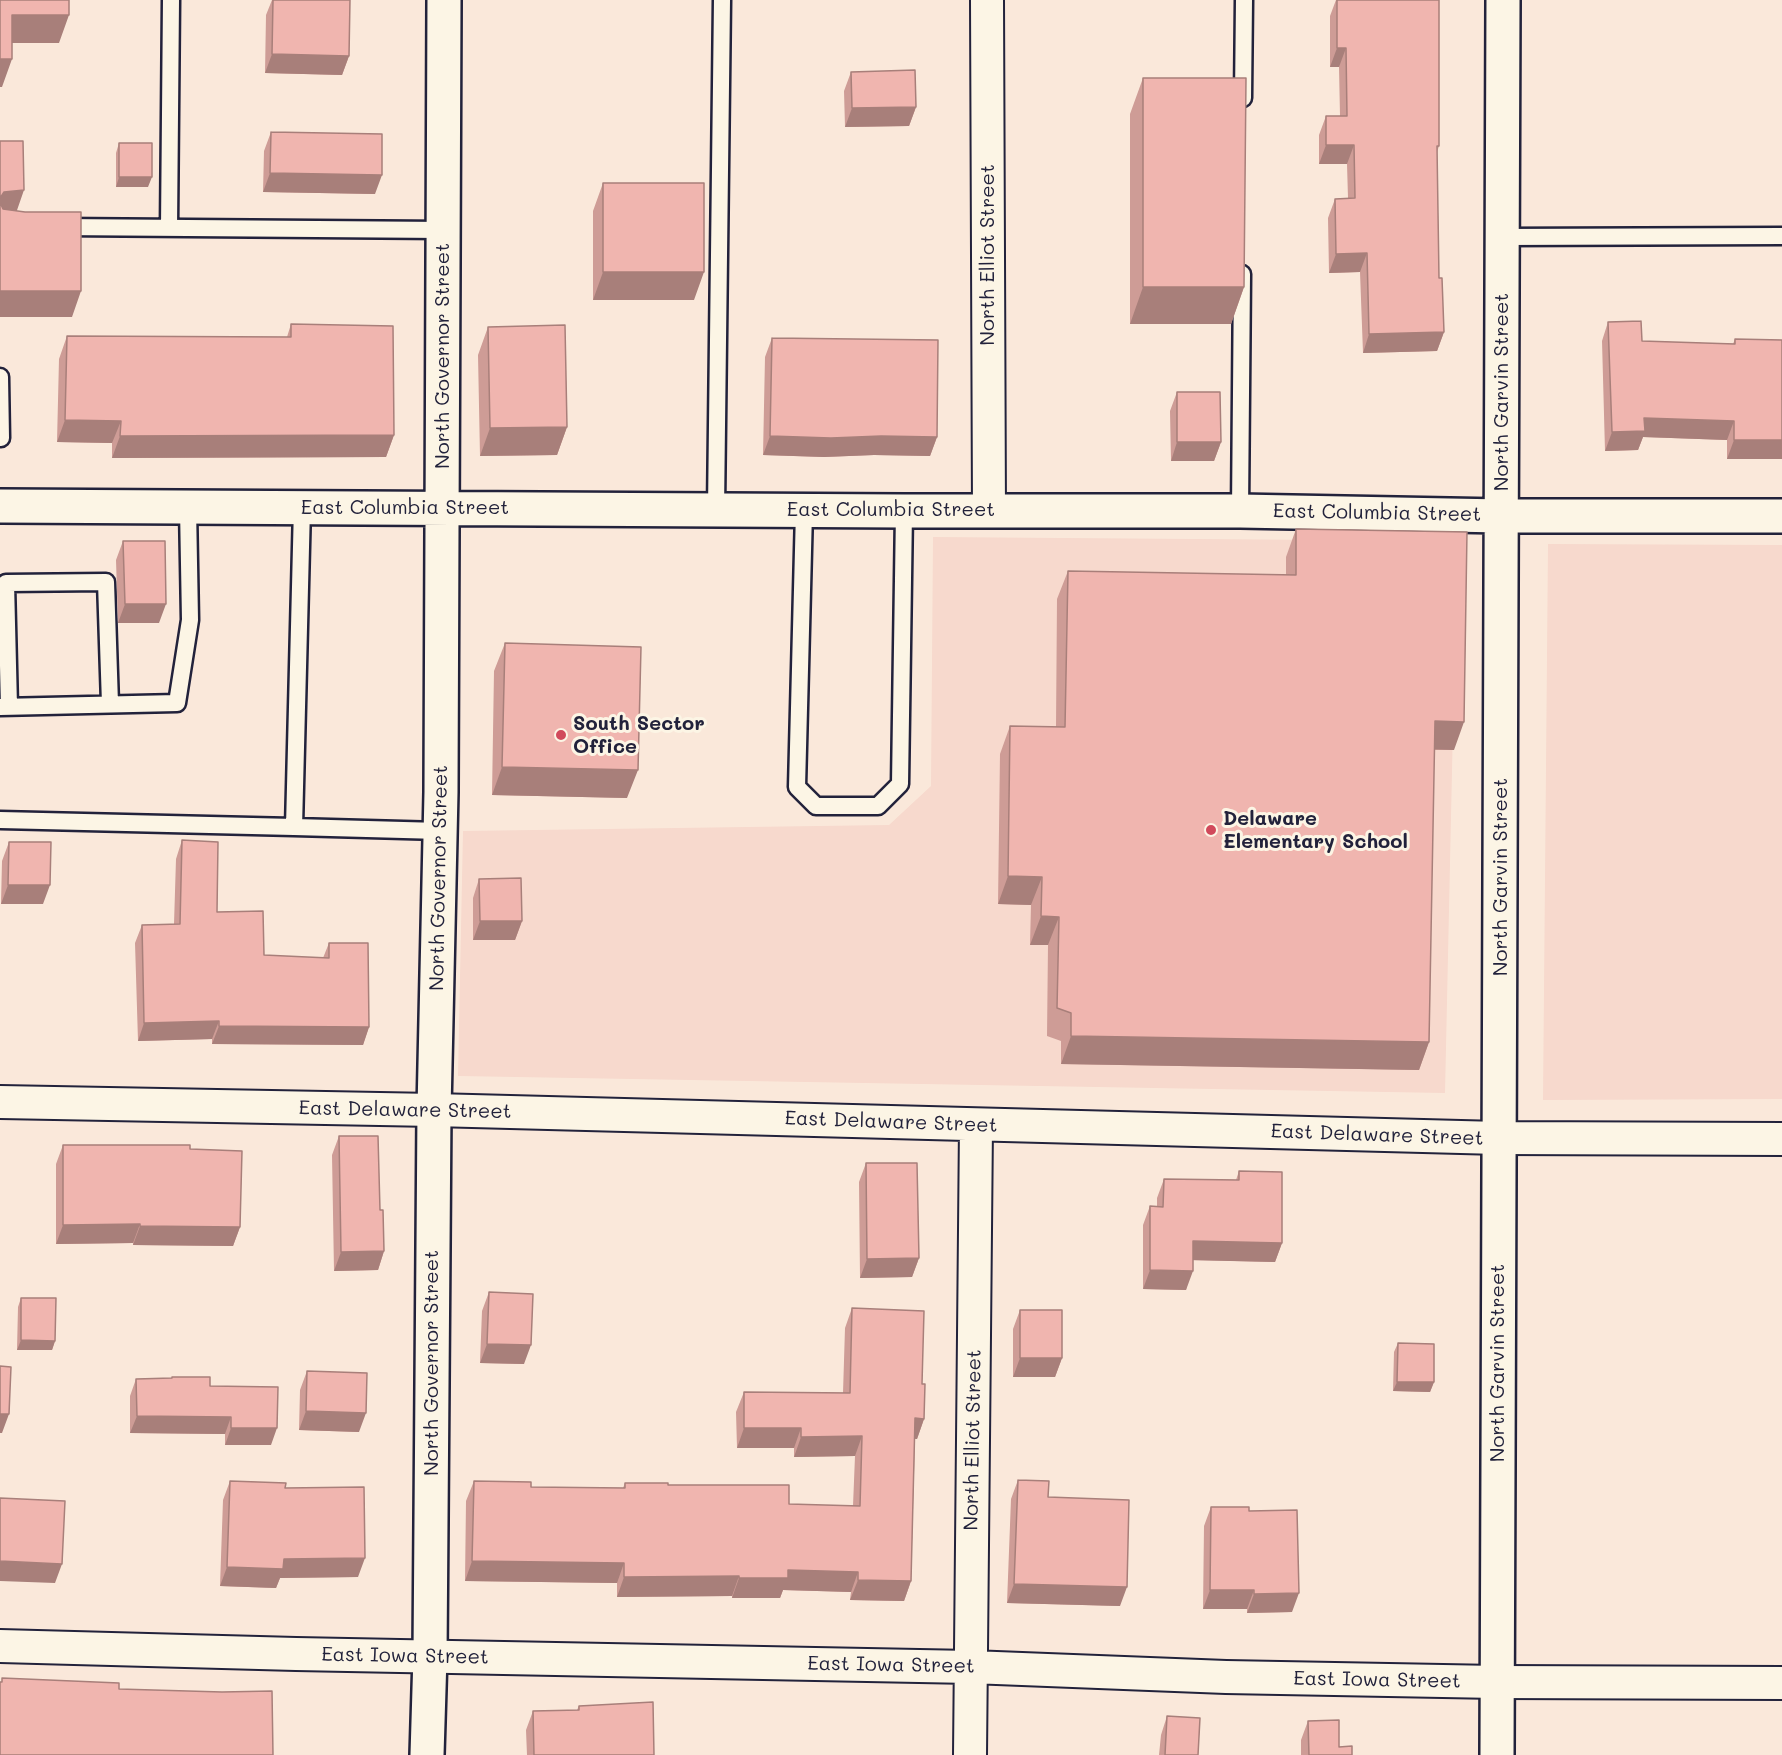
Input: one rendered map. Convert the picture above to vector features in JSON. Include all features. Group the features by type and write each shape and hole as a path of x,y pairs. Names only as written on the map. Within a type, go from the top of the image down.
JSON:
{"main road":[{"name":"North Governor Street","path":"427,1755 430,1656 434,1110 440,831 444,0"},
{"name":"North Garvin Street","path":"1497,1755 1503,0"},
{"name":"East Columbia Street","path":"0,506 1240,511 1502,516 1782,516"}],"street":[{"name":"North Elliot Street","path":"987,0 989,511"},
{"name":"East Delaware Street","path":"0,1102 434,1110 1499,1138 1782,1139"},
{"name":"North Elliot Street","path":"970,1755 976,1125"},
{"name":"East Iowa Street","path":"0,1646 970,1667 1226,1677 1497,1682 1782,1683"}],"lane":[{"path":"169,228 171,0"},
{"path":"716,510 722,0"},
{"path":"1243,118 1244,0"},
{"path":"45,226 444,230"},
{"path":"1501,237 1782,236"},
{"path":"1240,511 1242,259"},
{"path":"0,377 1,438"},
{"path":"110,704 106,582 6,583 4,707 177,703 190,620 188,507"},
{"path":"294,827 302,507"},
{"path":"804,511 797,787 816,807 878,806 900,784 904,511"},
{"path":"0,820 440,831"}],"shaded area":[{"path":"933,537 1457,541 1445,1093 458,1076 463,831 889,825 931,786"},
{"path":"1548,544 1782,545 1782,1099 1543,1100"}],"building":[{"path":"0,0 69,0 69,15 12,15 12,59 0,59"},
{"path":"273,0 350,0 349,56 272,54"},
{"path":"1337,0 1439,0 1439,146 1437,146 1439,278 1442,278 1444,332 1369,334 1367,253 1336,254 1335,199 1355,198 1354,145 1326,145 1326,116 1347,116 1346,48 1337,48"},
{"path":"915,70 916,107 852,108 851,72"},
{"path":"1143,78 1246,78 1244,287 1143,287"},
{"path":"271,132 382,134 382,175 270,173"},
{"path":"0,141 23,141 24,190 4,192 0,198"},
{"path":"119,143 152,143 152,177 119,177"},
{"path":"603,183 704,183 704,272 603,272"},
{"path":"0,202 3,209 25,212 81,212 81,291 0,291"},
{"path":"1641,321 1642,341 1735,344 1735,339 1782,340 1782,440 1734,440 1734,421 1644,418 1645,431 1612,432 1608,322"},
{"path":"291,324 393,326 394,435 120,436 121,421 65,420 67,336 291,337"},
{"path":"565,325 567,427 490,428 488,327"},
{"path":"772,338 938,340 937,437 770,436"},
{"path":"1177,392 1220,392 1221,442 1177,442"},
{"name":"Delaware Elementary School","path":"1296,529 1467,532 1464,722 1435,721 1429,1042 1071,1036 1071,1013 1057,1008 1059,917 1041,916 1042,877 1008,876 1010,726 1065,727 1068,571 1296,575"},
{"path":"123,541 165,541 166,604 125,604"},
{"name":"South Sector Office","path":"505,643 641,647 638,770 502,767"},
{"path":"182,840 218,842 217,912 263,911 264,955 329,958 329,943 368,943 369,1027 219,1026 219,1021 144,1023 142,925 180,924"},
{"path":"9,842 51,842 50,885 8,885"},
{"path":"521,878 522,921 480,921 479,879"},
{"path":"339,1136 378,1136 380,1210 383,1210 384,1251 341,1252"},
{"path":"63,1145 190,1145 190,1149 242,1151 240,1227 140,1226 140,1224 63,1225"},
{"path":"866,1163 917,1163 919,1258 867,1259"},
{"path":"1239,1171 1282,1172 1282,1243 1193,1241 1193,1271 1150,1270 1150,1206 1163,1207 1164,1179 1239,1180"},
{"path":"489,1292 533,1294 531,1345 487,1344"},
{"path":"21,1298 56,1298 55,1341 21,1340"},
{"path":"852,1308 924,1311 922,1384 925,1384 924,1419 915,1418 911,1581 858,1580 858,1572 788,1570 788,1578 624,1577 624,1563 472,1561 474,1481 531,1482 531,1487 625,1488 625,1483 789,1485 789,1504 860,1506 862,1436 801,1437 801,1428 744,1428 744,1392 850,1393"},
{"path":"1020,1310 1062,1310 1062,1358 1020,1358"},
{"path":"1398,1343 1434,1344 1434,1382 1397,1382"},
{"path":"0,1366 11,1367 9,1414 0,1414"},
{"path":"307,1371 367,1373 366,1413 306,1411"},
{"path":"210,1377 210,1386 278,1387 277,1428 231,1428 231,1417 137,1416 136,1379"},
{"path":"1018,1480 1049,1481 1048,1497 1129,1500 1127,1587 1014,1584"},
{"path":"230,1481 286,1483 285,1488 364,1487 365,1558 284,1559 283,1569 227,1567"},
{"path":"0,1498 65,1501 62,1564 0,1561"},
{"path":"1211,1507 1249,1507 1249,1511 1297,1510 1299,1593 1254,1594 1254,1590 1210,1590"},
{"path":"2,1678 119,1683 119,1689 272,1691 273,1755 0,1755 0,1682"},
{"path":"653,1702 654,1755 534,1755 533,1711 579,1710 579,1706"},
{"path":"1167,1716 1200,1718 1198,1755 1165,1755"},
{"path":"1339,1720 1339,1747 1352,1746 1352,1755 1309,1755 1308,1721"}],"place":[{"name":"South Sector Office","path":"561,735"},
{"name":"Delaware Elementary School","path":"1211,830"}]}
